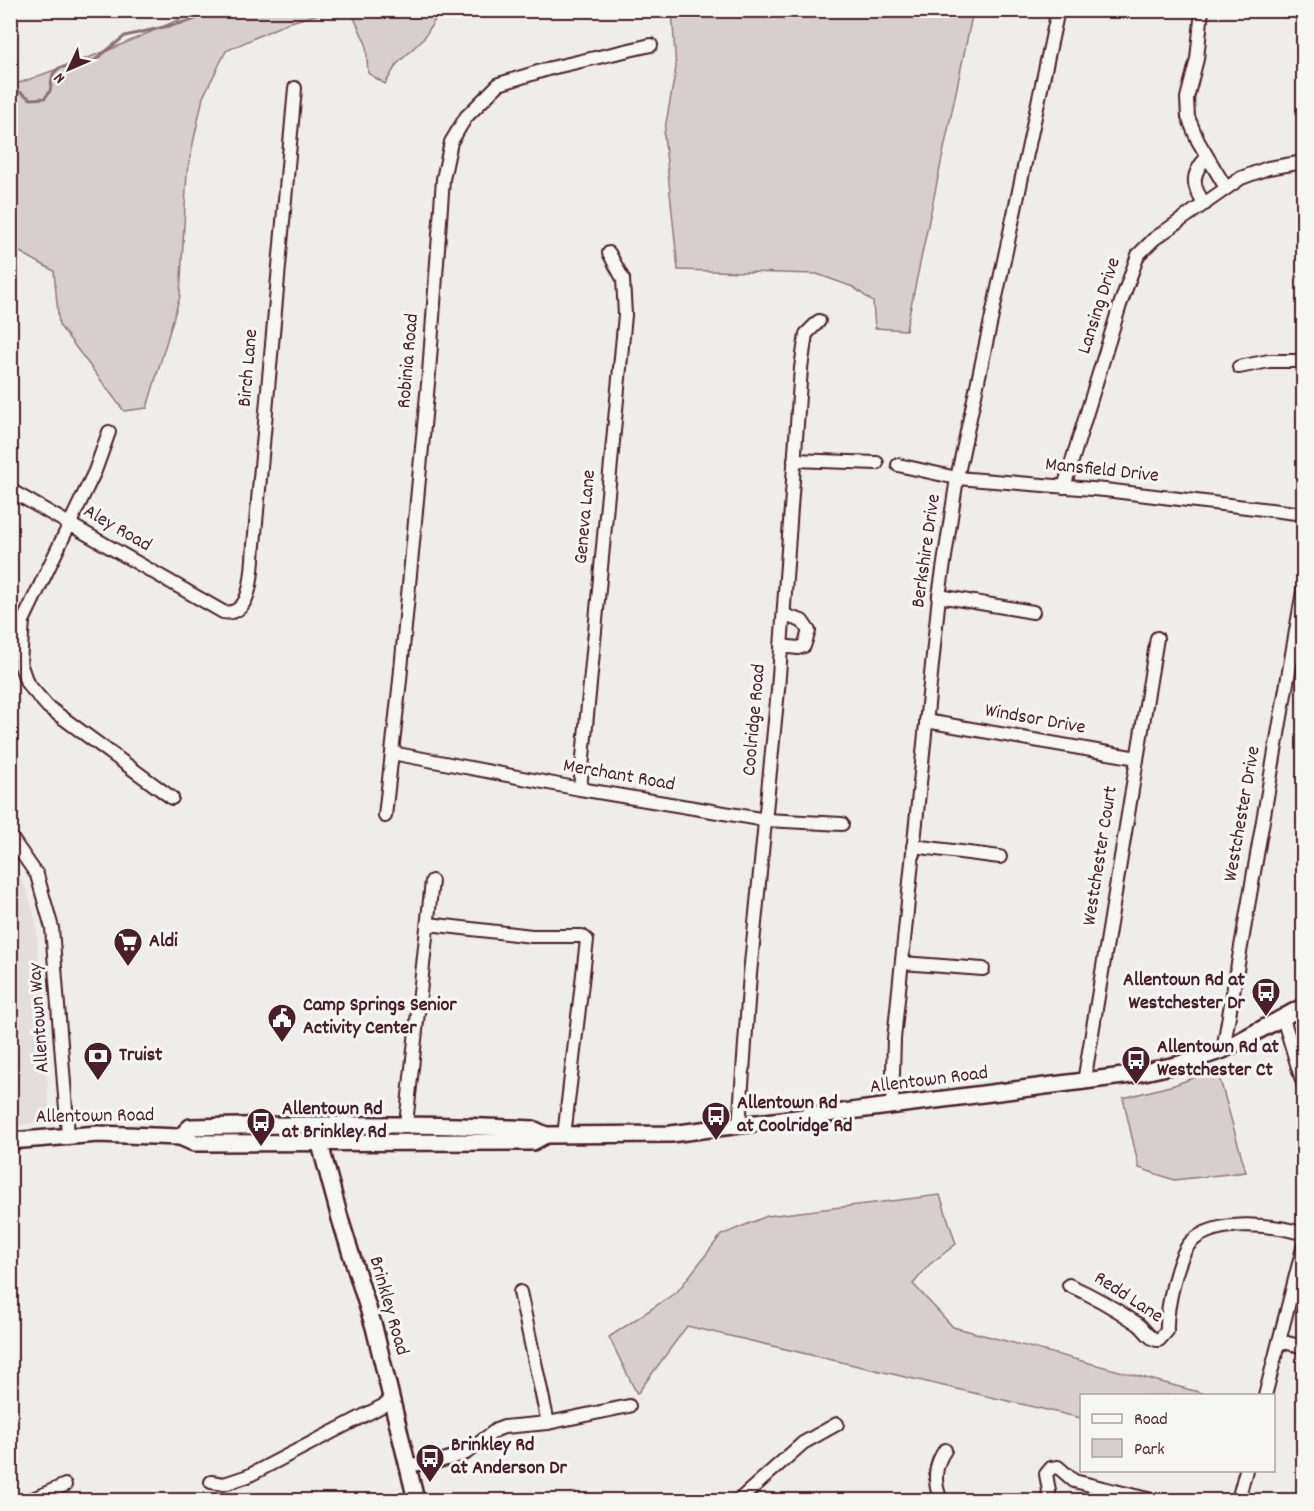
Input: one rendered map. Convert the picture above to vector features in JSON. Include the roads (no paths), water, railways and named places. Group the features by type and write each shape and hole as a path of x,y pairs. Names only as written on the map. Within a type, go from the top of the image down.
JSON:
{"main road":[{"name":"Allentown Road","path":"180,1137 190,1127 315,1124 406,1124 533,1129 546,1135 564,1136 646,1135 739,1127 1084,1082 1168,1068 1223,1050 1304,1006"},
{"name":"Brinkley Road","path":"315,1124 341,1222 375,1327 416,1500"},
{"name":"Allentown Road","path":"10,1141 68,1135 180,1137 194,1143 533,1142 546,1135"}],"street":[{"name":"Berkshire Drive","path":"892,1106 893,1054 939,596 957,478 1058,10"},
{"path":"1202,10 1197,59 1189,87 1187,108 1192,130 1226,188"},
{"name":"Robinia Road","path":"385,816 429,373 443,179 451,142 466,117 499,84 551,68 651,45"},
{"name":"Birch Lane","path":"203,601 222,612 234,611 244,602 250,583 295,88"},
{"path":"1205,204 1193,180 1197,167 1207,157"},
{"name":"Lansing Drive","path":"1064,487 1133,263 1154,239 1241,178 1268,168 1304,162"},
{"name":"Geneva Lane","path":"580,789 625,315 623,279 609,253"},
{"name":"Coolridge Road","path":"739,1127 750,974 782,646 794,460 805,339 809,329 819,321"},
{"path":"1239,367 1269,361 1304,361"},
{"path":"109,432 95,471 23,621 20,663 22,674 37,696 172,798"},
{"path":"794,460 877,463"},
{"name":"Mansfield Drive","path":"898,465 957,478 1064,487 1304,514"},
{"name":"Aley Road","path":"10,490 203,601"},
{"name":"Westchester Drive","path":"1223,1050 1304,585"},
{"path":"939,596 1034,612"},
{"path":"782,646 798,648 804,646 808,631 802,621 784,615"},
{"name":"Westchester Court","path":"1084,1082 1157,638"},
{"name":"Windsor Drive","path":"926,721 1137,758"},
{"name":"Merchant Road","path":"392,753 580,789 766,820 842,824"},
{"name":"Allentown Way","path":"10,836 37,875 52,928 68,1135"},
{"path":"913,846 1000,857"},
{"path":"406,1124 432,881"},
{"path":"428,924 532,936 582,936 587,940 564,1136"},
{"path":"902,963 983,969"},
{"path":"1283,1018 1304,1087"},
{"name":"Redd Lane","path":"1069,1285 1106,1302 1141,1326 1152,1339 1160,1340 1167,1331 1166,1316 1186,1249 1193,1240 1208,1233 1242,1225 1279,1228 1304,1234"},
{"path":"1265,1394 1304,1244"},
{"path":"520,1292 548,1423"},
{"path":"1279,1341 1304,1347"},
{"path":"211,1482 224,1484 248,1476 392,1401"},
{"path":"406,1465 433,1463 466,1453 496,1430 504,1427 548,1423 629,1407"},
{"path":"739,1500 803,1443 837,1424"},
{"path":"941,1500 935,1475 937,1462 945,1450"},
{"path":"1047,1500 1049,1491 1046,1474 1051,1468 1058,1467 1074,1480 1152,1500"},
{"path":"1238,1500 1245,1472"},
{"path":"30,1500 65,1485"}],"waterway":[{"path":"10,86 31,99 45,98 50,91 53,74 59,68 95,60 125,36 190,21 217,10"}],"place":[{"name":"Aldi","path":"128,968"},
{"name":"Allentown Rd at Westchester Dr","path":"1266,1018"},
{"name":"Camp Springs Senior Activity Center","path":"282,1044"},
{"name":"Truist","path":"98,1082"},
{"name":"Allentown Rd at Westchester Ct","path":"1136,1086"},
{"name":"Allentown Rd at Coolridge Rd","path":"716,1142"},
{"name":"Allentown Rd at Brinkley Rd","path":"261,1148"},
{"name":"Brinkley Rd at Anderson Dr","path":"430,1484"}]}
